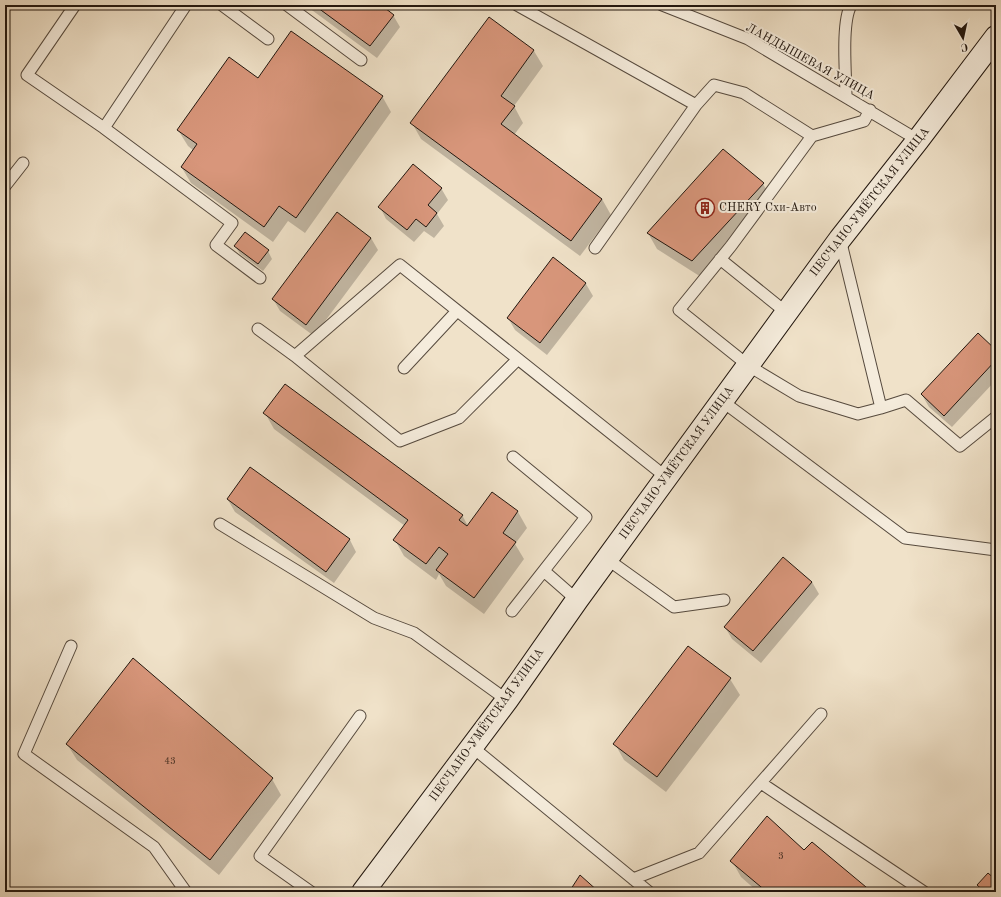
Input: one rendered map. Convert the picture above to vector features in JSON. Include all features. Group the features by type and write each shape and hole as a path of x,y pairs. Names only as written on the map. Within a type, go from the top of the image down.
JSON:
{"main road":[{"name":"ПЕСЧАНО-УМЁТСКАЯ УЛИЦА","path":"363,892 507,700 577,600 749,366 840,239 918,140 996,37"}],"lane":[{"path":"75,5 27,75 104,128 232,223 216,245 260,278"},
{"path":"104,128 186,5"},
{"path":"222,5 268,39"},
{"path":"287,5 361,60"},
{"path":"517,5 696,105"},
{"name":"ЛАНДЫШЕВАЯ УЛИЦА","path":"662,5 748,40 870,110 918,140"},
{"path":"846,96 845,55 847,12 851,5"},
{"path":"596,248 696,105 714,85 744,93 812,136"},
{"path":"870,110 864,121 812,136 720,259 679,310 749,366 799,396 858,414 906,400 960,446 995,419"},
{"path":"5,186 23,163"},
{"path":"840,239 880,408"},
{"path":"720,259 787,313"},
{"path":"295,356 400,265 666,477"},
{"path":"404,368 457,311"},
{"path":"258,329 295,356 400,441 459,418 518,359"},
{"path":"722,401 905,538 996,550"},
{"path":"512,611 586,517 513,457"},
{"path":"220,524 374,618 414,633 507,700"},
{"path":"607,559 674,607 724,600"},
{"path":"544,571 577,600"},
{"path":"71,646 24,754 154,847 186,892"},
{"path":"633,878 699,853 821,714"},
{"path":"311,892 260,856 360,716"},
{"path":"471,746 649,892"},
{"path":"761,783 924,892"}],"building":[{"path":"314,5 381,5 394,15 370,46"},
{"path":"489,17 534,50 501,96 515,106 501,124 602,199 571,241 410,123"},
{"path":"291,31 383,96 296,218 279,206 264,227 181,167 197,144 177,130 229,57 258,78"},
{"name":"CHERY Схи-Авто","path":"723,149 764,183 692,261 647,233"},
{"path":"413,164 442,188 428,205 437,213 426,227 416,219 407,230 378,207"},
{"path":"337,212 371,238 306,325 272,299"},
{"path":"245,232 269,250 258,264 234,246"},
{"path":"553,257 586,283 540,343 507,318"},
{"path":"978,333 996,350 996,360 944,416 921,394"},
{"path":"285,384 463,515 459,520 467,526 492,492 518,511 503,533 516,542 474,598 436,570 448,554 439,547 426,564 393,540 408,520 263,413"},
{"path":"250,467 350,539 326,572 227,499"},
{"path":"783,557 812,582 753,651 724,627"},
{"path":"688,646 731,678 657,777 613,744"},
{"path":"133,658 273,778 210,860 66,744"},
{"path":"767,816 804,850 812,842 872,892 767,892 730,861"},
{"path":"988,873 996,880 996,892 985,892 977,885"},
{"path":"580,875 599,892 569,892"}],"place":[{"name":"CHERY Схи-Авто","path":"705,208"}]}
